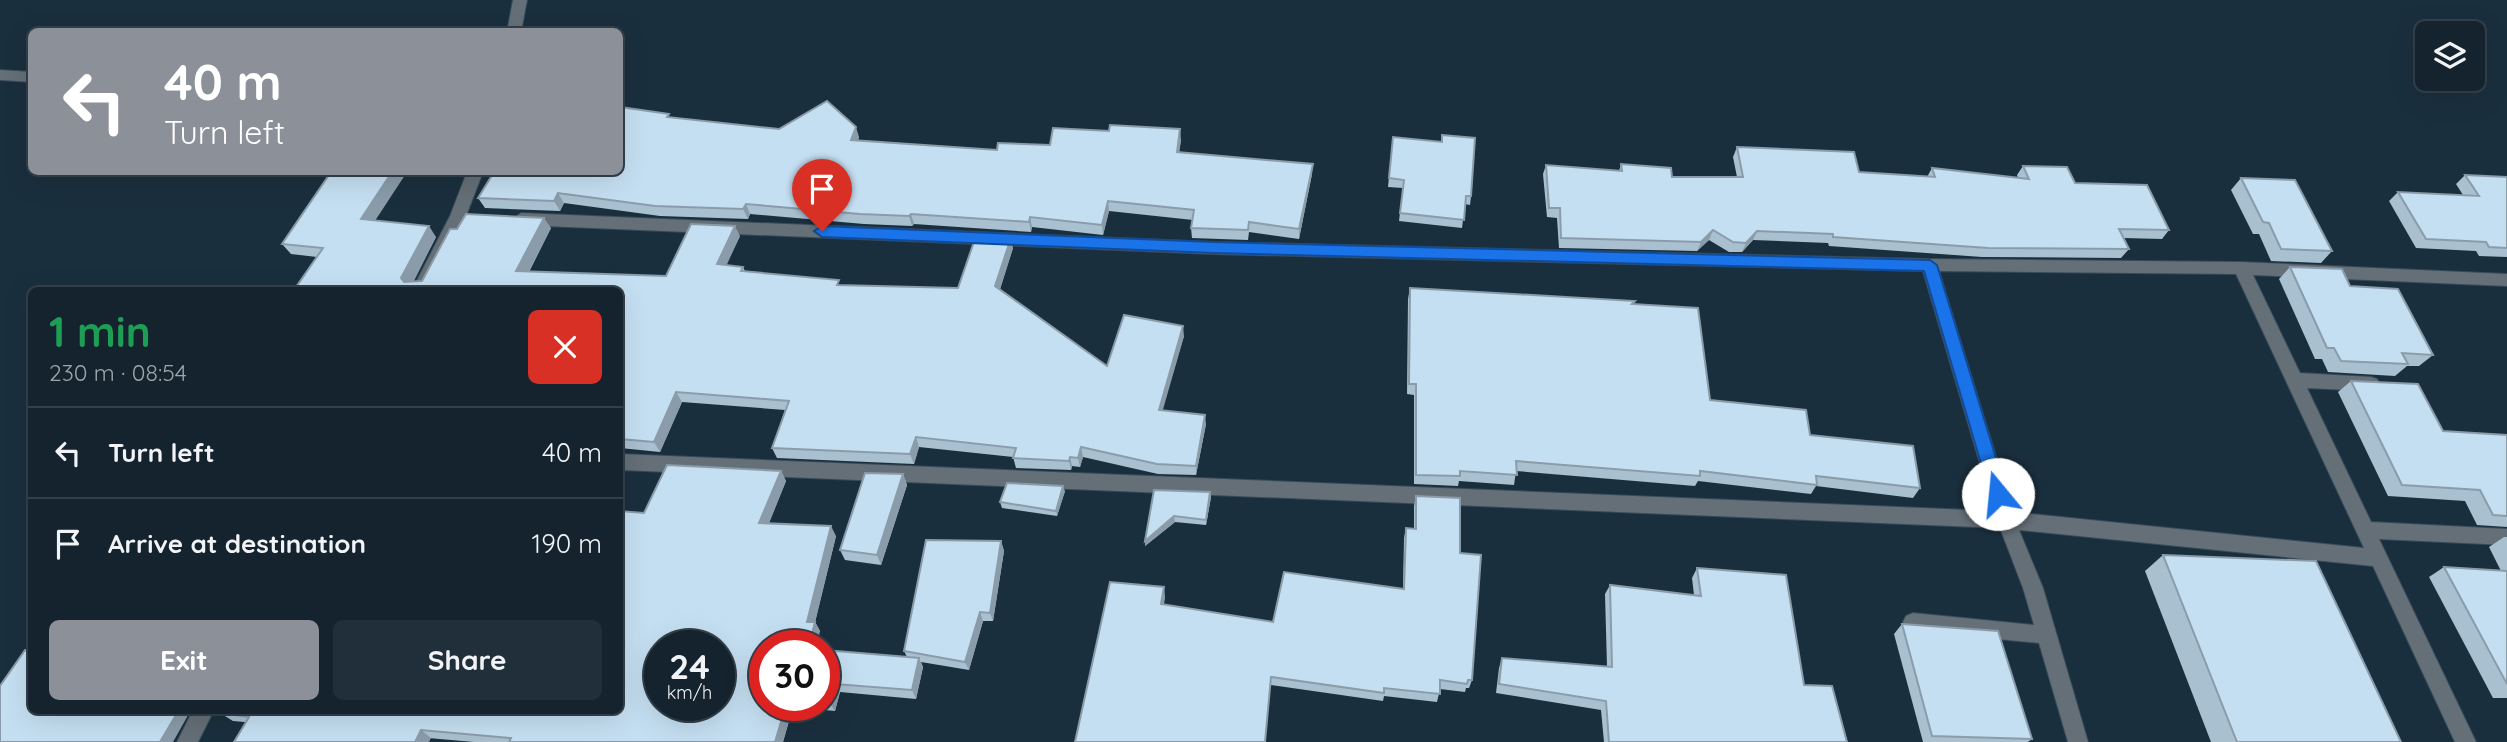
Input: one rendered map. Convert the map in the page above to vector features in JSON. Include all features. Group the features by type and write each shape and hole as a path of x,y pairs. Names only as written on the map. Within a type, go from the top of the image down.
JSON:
{"street":[{"path":"515,28 520,0"},
{"path":"0,75 28,77"},
{"path":"422,287 465,216 474,175"},
{"path":"500,218 1213,248 1930,265 2241,268 2507,280"},
{"path":"1930,265 2006,520 2033,588 2078,742"},
{"path":"2241,268 2466,742"},
{"path":"2294,380 2384,384"},
{"path":"623,462 2006,520 2380,558"},
{"path":"2367,530 2507,537"},
{"path":"1913,622 2047,635"},
{"path":"187,742 202,714"}],"building":[{"path":"827,101 856,127 851,140 997,150 998,143 1050,145 1053,128 1109,131 1110,125 1180,129 1177,152 1313,164 1299,229 1249,222 1248,230 1191,228 1194,210 1108,201 1102,225 1030,217 1029,222 911,214 860,214 746,204 743,209 655,206 558,193 554,201 478,198 492,175 623,175 623,107 669,114 667,117 779,129"},
{"path":"1442,135 1475,138 1471,196 1466,196 1464,220 1400,213 1404,180 1389,178 1393,137 1442,142"},
{"path":"1737,147 1854,152 1859,172 1935,177 1932,168 2029,179 2023,166 2067,167 2075,183 2147,185 2169,230 2119,229 2129,249 1988,248 1833,237 1833,234 1757,231 1746,243 1733,242 1713,230 1701,242 1561,238 1560,208 1549,208 1546,165 1622,171 1621,164 1671,168 1672,177 1743,177"},
{"path":"329,175 390,175 361,219 429,226 401,278 404,282 422,281 450,229 457,229 466,214 544,218 516,271 666,276 691,224 735,226 717,264 743,267 741,271 839,280 837,285 958,288 976,236 1011,238 995,286 1107,366 1124,315 1183,326 1159,410 1205,415 1196,466 1157,464 1081,447 1078,458 1070,457 1069,461 1013,458 1016,448 916,437 910,454 772,448 789,401 676,392 654,442 623,439 623,287 296,287 323,248 282,244"},
{"path":"2465,175 2507,177 2507,248 2489,247 2486,242 2426,239 2398,192 2479,196"},
{"path":"2241,178 2295,180 2332,251 2281,249 2269,223 2263,222"},
{"path":"2290,267 2342,269 2350,286 2398,289 2433,355 2402,353 2408,364 2341,361 2334,348 2327,348"},
{"path":"1410,288 1635,301 1632,304 1698,308 1710,400 1806,410 1810,435 1913,446 1920,488 1816,476 1817,485 1700,471 1700,476 1516,461 1517,475 1460,471 1460,476 1416,475 1416,384 1409,384"},
{"path":"2351,381 2418,384 2443,431 2507,435 2507,516 2493,515 2480,490 2402,485"},
{"path":"667,465 781,471 759,523 831,526 807,622 815,622 813,630 749,630 749,721 781,721 775,742 509,742 511,738 421,730 415,742 234,742 249,717 227,714 623,714 623,511 644,513"},
{"path":"865,473 903,474 877,555 840,550"},
{"path":"1007,483 1063,486 1056,511 1000,502"},
{"path":"1154,490 1210,492 1206,520 1174,516 1145,541"},
{"path":"1416,496 1460,498 1460,553 1481,555 1472,680 1468,680 1467,684 1440,680 1440,694 1384,688 1384,693 1271,677 1265,742 1075,742 1110,582 1164,587 1161,604 1273,622 1284,572 1404,589 1406,528 1416,529"},
{"path":"926,540 1001,541 990,613 980,612 965,662 904,651"},
{"path":"2163,555 2316,561 2401,742 2237,742"},
{"path":"2444,567 2507,571 2507,684"},
{"path":"1697,568 1786,575 1804,685 1832,686 1847,742 1609,742 1606,701 1499,684 1502,658 1612,667 1610,585 1701,596"},
{"path":"1902,624 1998,631 2032,739 1932,736"},
{"path":"25,650 28,650 28,714 177,714 160,742 0,742 0,686"},
{"path":"840,651 919,658 912,690 840,684"}],"route":[{"path":"822,231 1213,248 1930,265 1998,494"}]}
